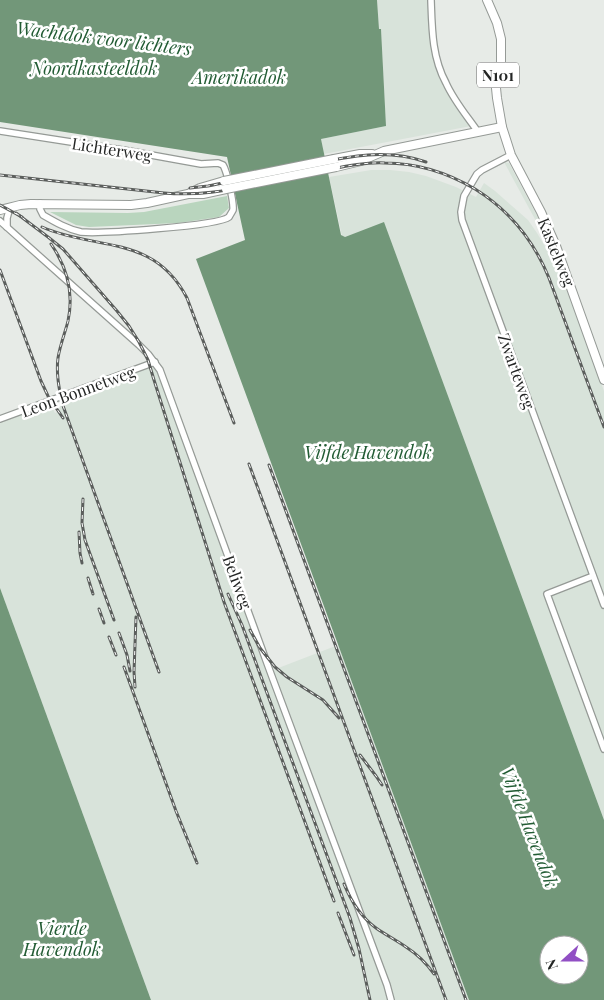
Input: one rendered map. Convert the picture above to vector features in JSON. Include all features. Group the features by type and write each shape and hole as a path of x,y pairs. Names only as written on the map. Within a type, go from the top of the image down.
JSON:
{"main road":[{"name":"N101","path":"487,0 498,23 502,39 496,88 502,127"},
{"path":"0,210 23,204 40,203 131,205 157,201 188,194 200,188 225,185 335,163 360,154 376,154 502,127"},
{"name":"Kastelweg","path":"502,127 511,155 541,212 556,246 604,380"}],"street":[{"path":"431,0 432,35 442,74 452,94 478,132"},
{"name":"Lichterweg","path":"0,131 201,164 218,163 227,172 233,209 229,216 220,220 177,227 90,233 72,229 43,215 40,203"},
{"name":"Zwarteweg","path":"511,155 477,174 464,196 461,212 462,220 604,605"},
{"path":"7,227 10,207"},
{"name":"Beliweg","path":"0,221 139,345 160,370 269,669 388,986 391,1000"},
{"name":"Leon Bonnetweg","path":"0,419 155,362"},
{"path":"593,576 547,594 604,749"}],"shaded area":[{"path":"377,0 428,0 430,43 437,69 458,110 471,126 324,154 321,139 386,126 381,29 379,29"},
{"path":"504,162 509,163 551,245 604,391 604,820 384,223 345,237 342,236 329,177 371,170 409,172 456,187 476,197 484,183 528,220 552,258 543,234"},
{"path":"227,196 229,208 219,217 178,223 89,227 76,225 50,212 144,212"},
{"path":"151,367 158,372 268,672 338,645 469,1000 151,1000 0,588 0,422 48,405 51,405 55,413 59,411 61,403 65,398"}],"water":[{"name":"Vijfde Havendok","path":"0,0 377,0 379,29 381,29 386,126 321,139 341,235 345,237 384,222 604,820 604,1000 469,1000 196,259 245,240 227,157 0,122"},
{"name":"Vierde Havendok","path":"0,588 151,1000 0,1000"}],"railway":[{"path":"190,188 208,186 330,160 362,156 394,155 426,162"},
{"path":"0,175 176,194 223,191 369,163 409,165 432,170 454,178 475,189 499,207 519,228 536,251 549,278 604,427"},
{"path":"0,205 22,217"},
{"path":"16,213 63,249 129,326 148,360 224,602 334,901"},
{"path":"42,227 141,254 158,263 174,278 187,298 234,423"},
{"path":"51,244 65,271 70,300 68,321 57,364 62,403 159,672"},
{"path":"0,270 41,381 48,396 63,418"},
{"path":"249,464 446,1000"},
{"path":"269,465 466,1000"},
{"path":"83,499 82,523 85,540 114,620"},
{"path":"79,532 82,563"},
{"path":"88,578 93,594"},
{"path":"228,594 242,625 350,918 370,1000"},
{"path":"99,609 104,623"},
{"path":"135,687 136,617"},
{"path":"250,630 260,648 275,667 323,700 339,718"},
{"path":"119,633 127,655 130,671"},
{"path":"109,637 116,655"},
{"path":"124,667 176,811 197,863"},
{"path":"360,755 382,785"},
{"path":"344,884 361,914 376,928 414,953 434,974"},
{"path":"338,913 354,955"}],"water label":[{"name":"Wachtdok voor lichters","path":"104,38"},
{"name":"Noordkasteeldok","path":"94,68"},
{"name":"Amerikadok","path":"239,77"}]}
